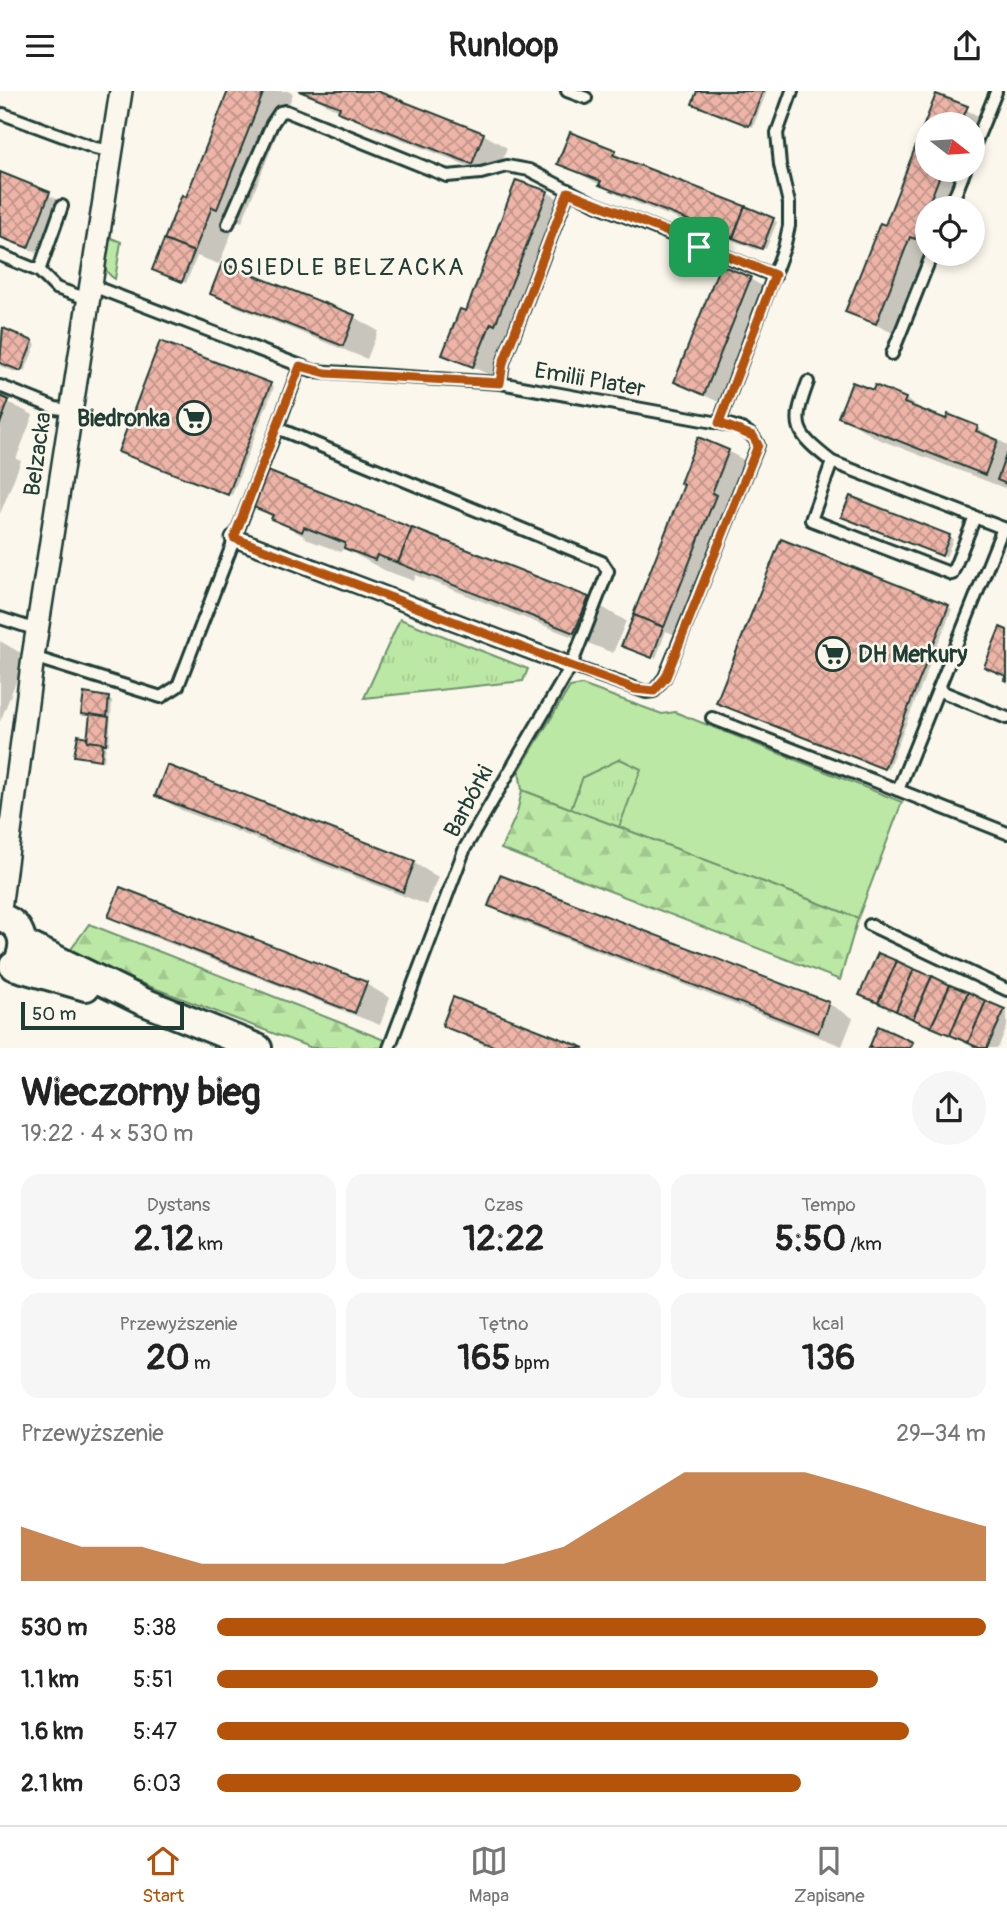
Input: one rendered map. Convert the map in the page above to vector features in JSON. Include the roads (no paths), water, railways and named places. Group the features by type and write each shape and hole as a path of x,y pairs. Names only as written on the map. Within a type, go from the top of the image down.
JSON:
{"street":[{"name":"Belzacka","path":"0,909 33,657 121,91"},
{"path":"234,538 571,666"},
{"path":"0,916 16,926 12,960 142,1001 258,1048"}],"lane":[{"path":"567,91 586,98"},
{"path":"719,423 775,275 789,226 789,203 780,165 777,133 792,91"},
{"path":"985,117 995,91 1007,93"},
{"path":"228,224 272,124 280,112 286,111 447,176 512,166 536,173 568,192 775,275"},
{"path":"3,114 95,148 112,151"},
{"path":"500,383 503,363 568,192"},
{"path":"39,271 62,206"},
{"name":"Emilii Plater","path":"0,255 39,271 56,288 89,292 326,373 500,383 719,423 753,436 758,445 666,677 654,691 635,689 571,666"},
{"path":"892,354 927,266"},
{"path":"33,657 161,697 177,686 300,366"},
{"path":"808,383 797,411 798,426 809,444 832,462 1005,529 898,790"},
{"path":"0,386 55,408 70,410"},
{"name":"Barbórki","path":"277,428 601,562 608,571 571,666 465,848 389,1048"},
{"path":"832,462 811,520 952,574 975,517"},
{"path":"0,618 37,630"},
{"path":"938,690 1007,718"},
{"path":"712,718 1007,833"},
{"path":"870,925 1005,989"}],"place":[{"name":"Biedronka","path":"194,418"},
{"name":"DH Merkury","path":"833,654"}],"district":[{"name":"OSIEDLE BELZACKA","path":"344,267"}]}
